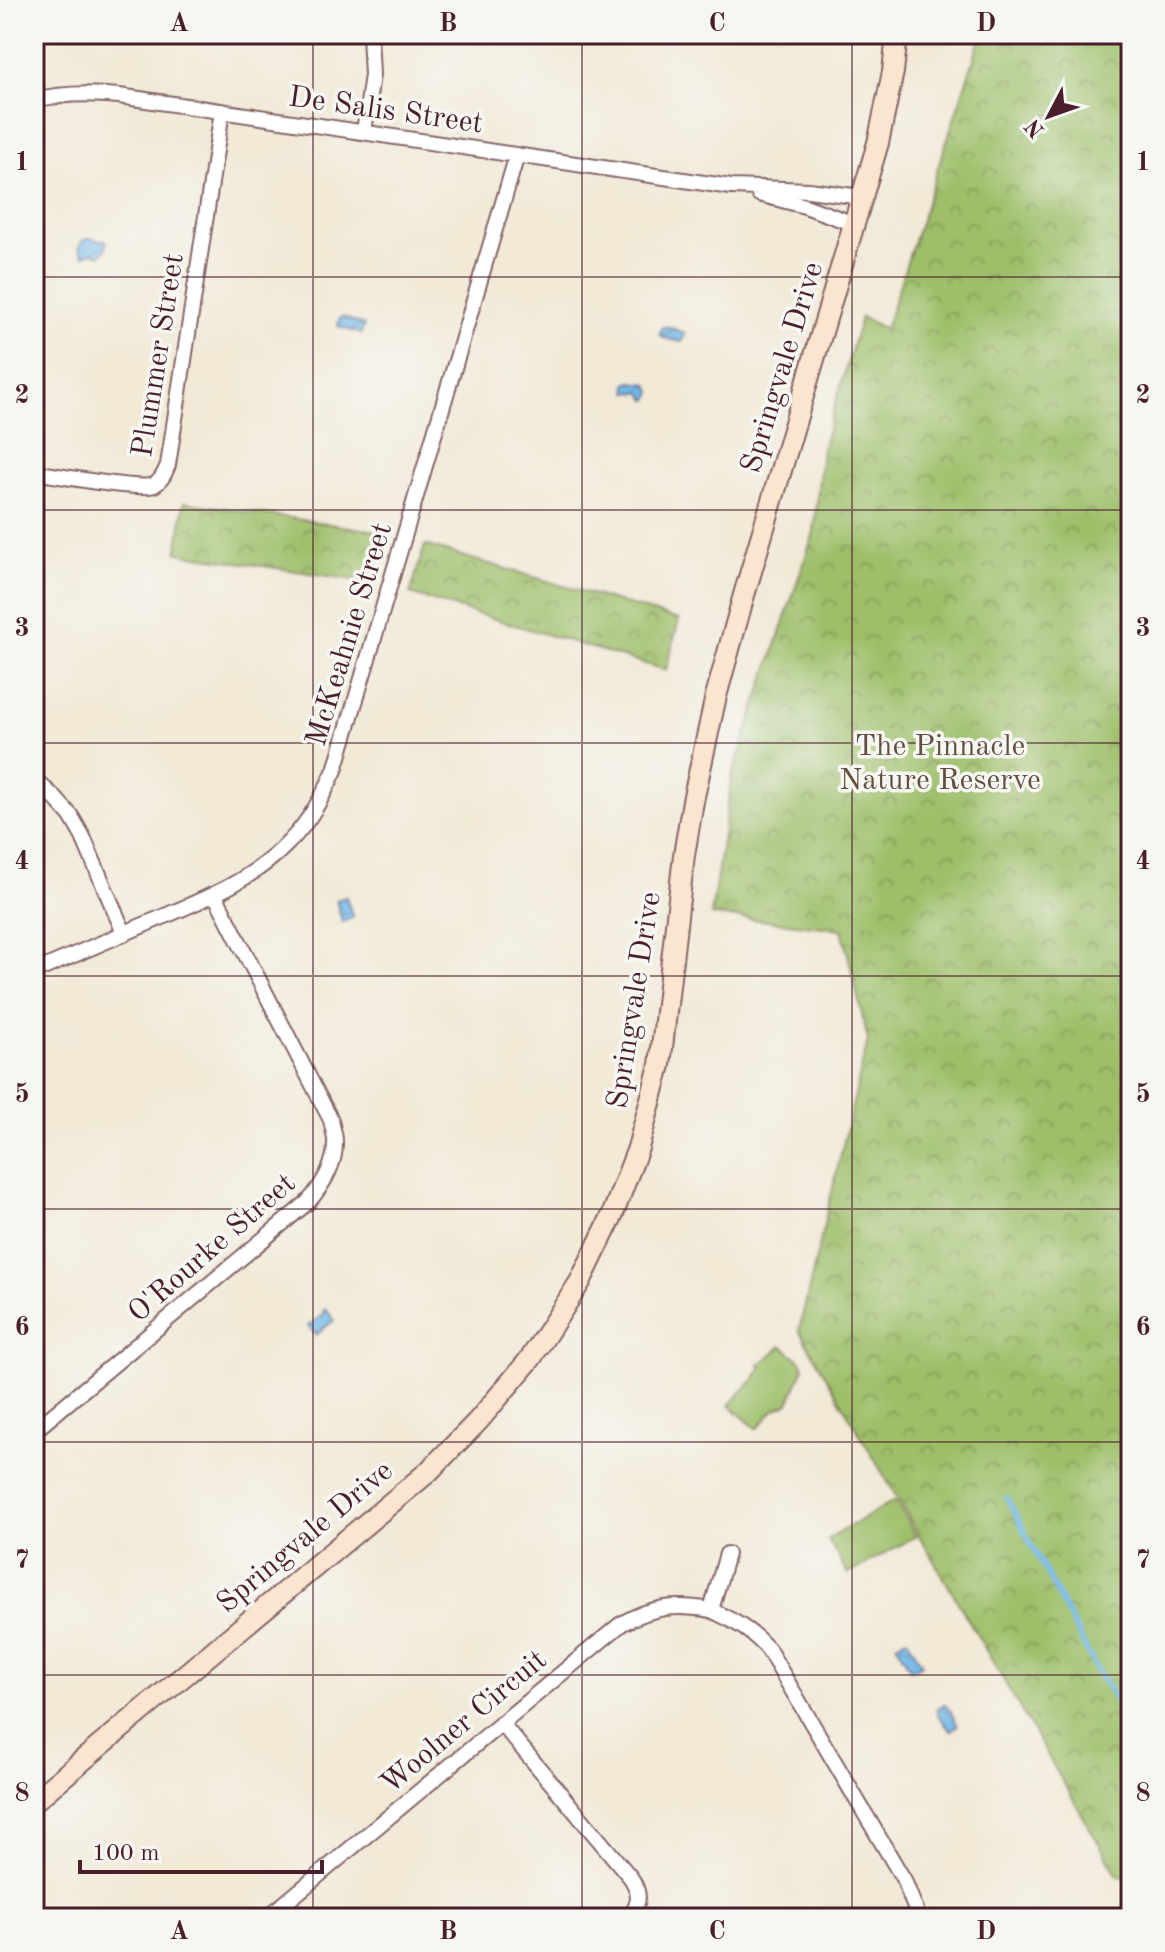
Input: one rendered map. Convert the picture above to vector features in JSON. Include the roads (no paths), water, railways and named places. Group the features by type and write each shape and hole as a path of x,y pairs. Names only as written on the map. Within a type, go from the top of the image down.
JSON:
{"main road":[{"name":"Springvale Drive","path":"34,1801 430,1470 478,1421 531,1358 580,1282 613,1214 638,1148 648,1111 660,1059 684,855 716,696 885,117 897,34"}],"street":[{"path":"364,132 372,75 370,34"},
{"name":"De Salis Street","path":"34,100 85,93 119,96 731,187 805,206 854,224"},
{"name":"Plummer Street","path":"34,472 134,487 153,485 164,476 222,111"},
{"name":"McKeahnie Street","path":"34,972 231,887 261,868 288,844 320,801 335,770 517,155"},
{"name":"De Salis Street","path":"731,187 809,190 861,197"},
{"path":"34,779 71,816 124,933"},
{"name":"O'Rourke Street","path":"34,1431 308,1202 323,1183 333,1162 335,1140 331,1120 215,895"},
{"path":"711,1610 727,1554"},
{"name":"Woolner Circuit","path":"267,1918 621,1624 660,1608 686,1606 711,1610 737,1622 768,1649 904,1880 919,1918"},
{"path":"501,1723 631,1878 638,1889 637,1907 629,1918"}],"water":[{"path":"90,238 107,242 106,249 100,255 92,252 83,256 79,247 82,241"},
{"path":"342,317 364,325 361,334 338,326"},
{"path":"662,327 685,333 682,342 659,335"},
{"path":"627,384 648,384 652,391 649,400 642,393 628,392"},
{"path":"346,897 353,918 342,922 336,900"},
{"path":"326,1309 334,1320 316,1335 308,1326"},
{"path":"907,1638 922,1664 911,1670 896,1644"},
{"path":"944,1704 952,1712 957,1726 951,1731 936,1709"}],"waterway":[{"path":"1007,1498 1101,1678 1131,1722"}],"park label":[{"name":"The Pinnacle Nature Reserve","path":"940,762"}]}
